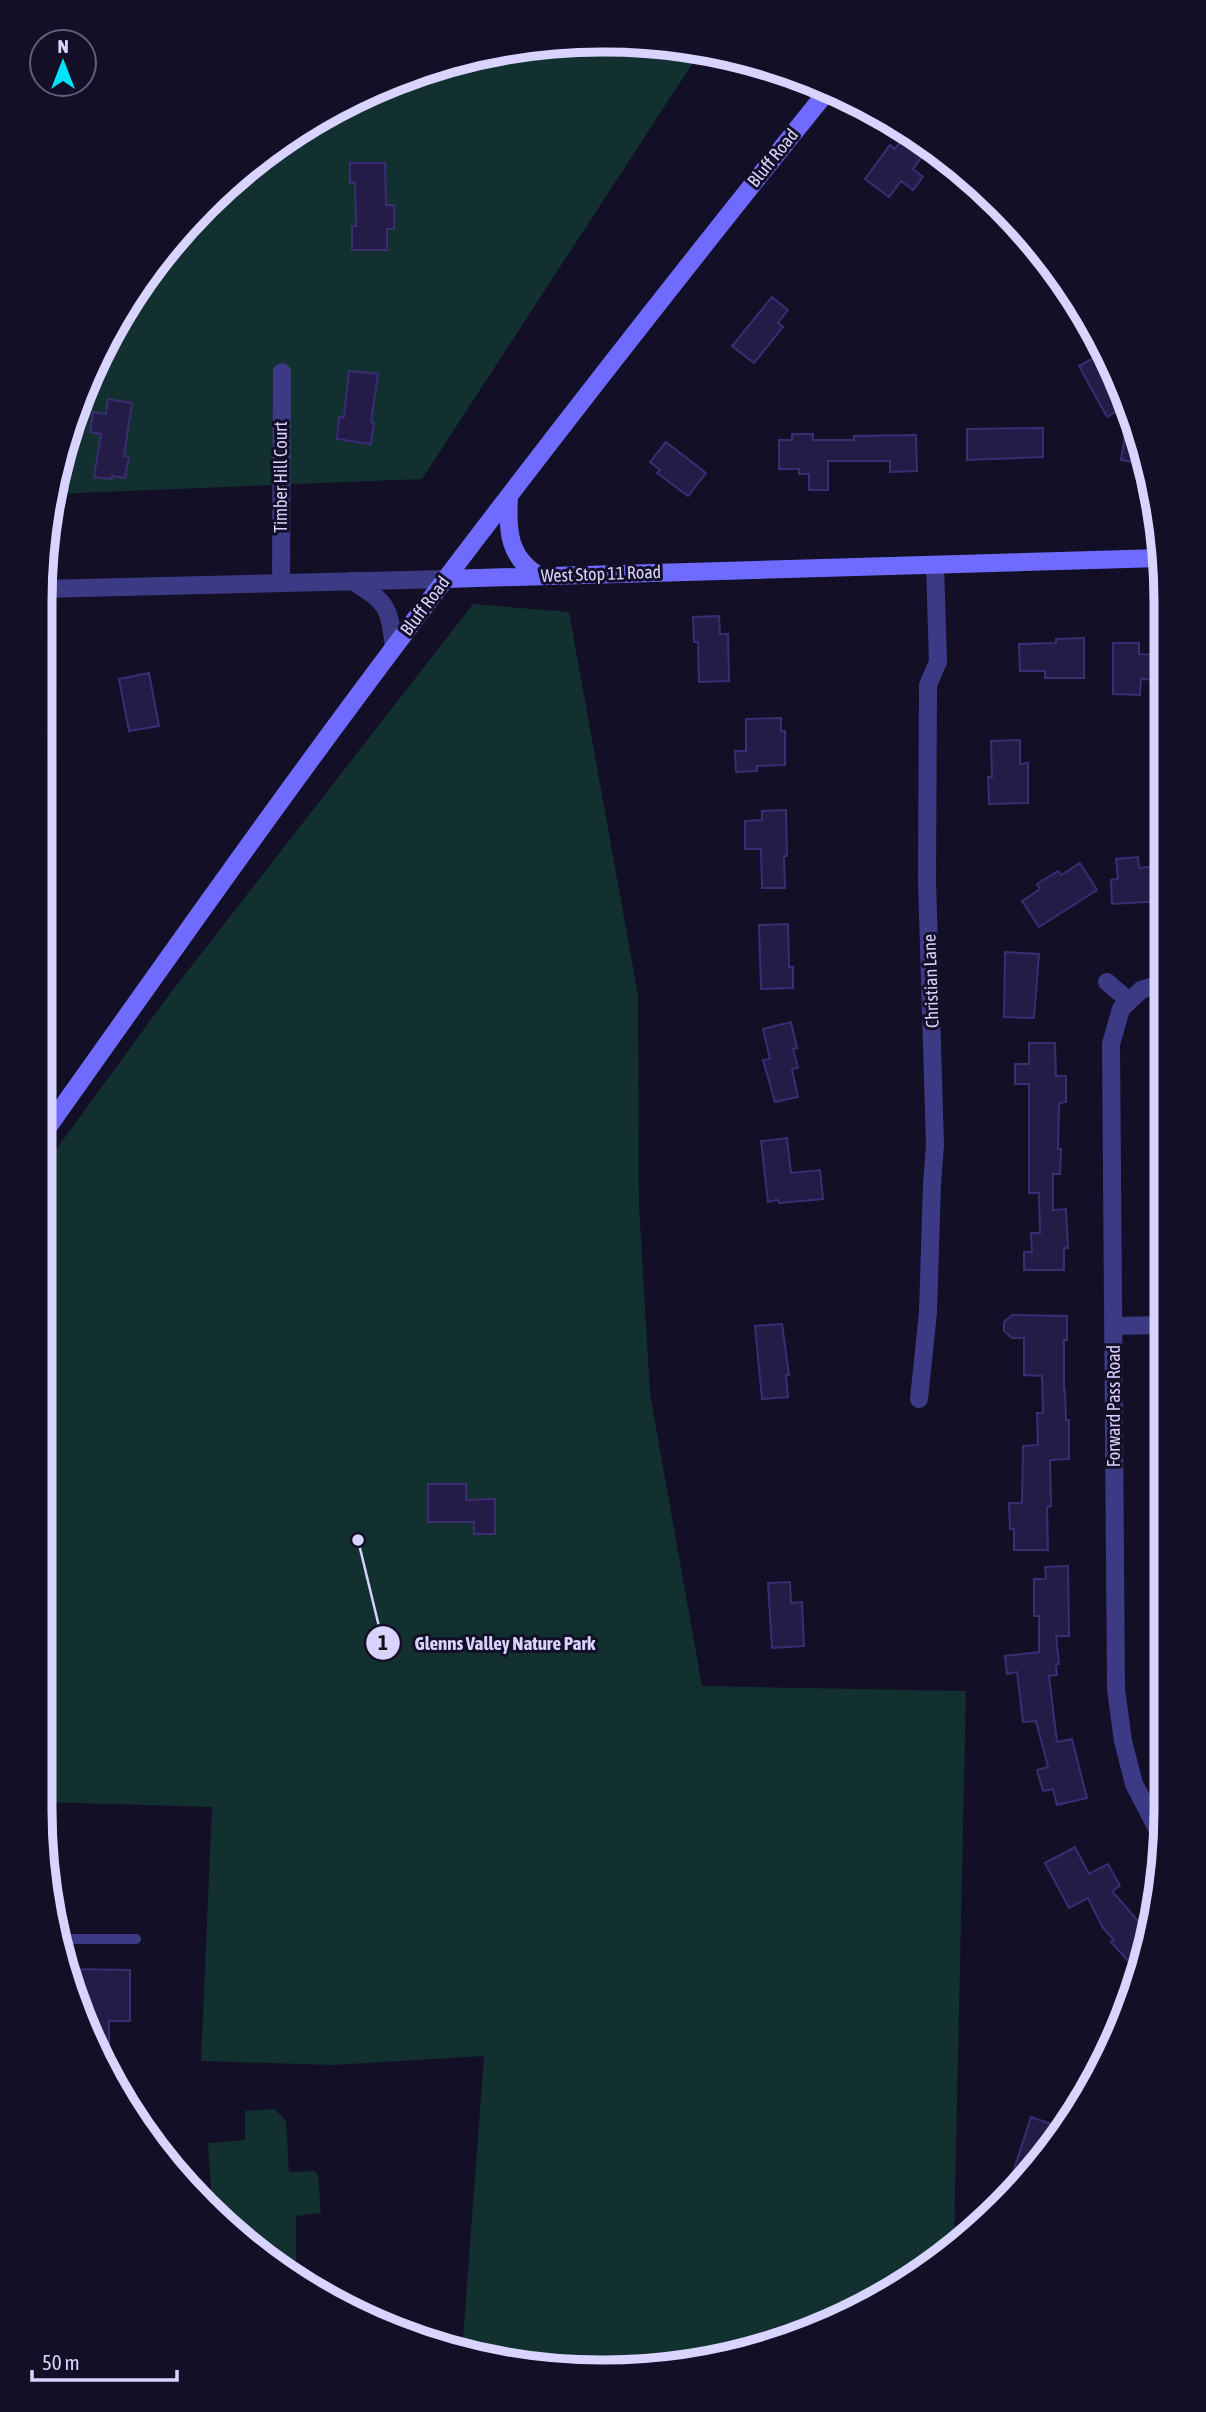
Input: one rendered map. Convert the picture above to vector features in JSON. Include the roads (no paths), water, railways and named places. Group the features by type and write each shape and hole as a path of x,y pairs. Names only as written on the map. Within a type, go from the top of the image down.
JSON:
{"main road":[{"name":"Bluff Road","path":"52,1122 394,647 670,287 822,98"},
{"path":"509,498 508,531 511,543 521,562 540,576"},
{"name":"West Stop 11 Road","path":"446,579 1151,558"}],"street":[{"name":"Timber Hill Court","path":"281,583 282,372"},
{"name":"Christian Lane","path":"919,1399 928,1312 935,1145 927,881 928,685 938,663 935,565"},
{"name":"West Stop 11 Road","path":"53,589 446,579"},
{"path":"352,581 381,599 389,614 394,647"},
{"path":"1107,982 1129,1001 1141,990 1154,986"},
{"name":"Forward Pass Road","path":"1129,1001 1121,1009 1111,1044 1116,1689 1122,1741 1134,1784 1153,1821"},
{"path":"1113,1326 1154,1325"}],"lane":[{"path":"68,1939 136,1939"}],"place":[{"name":"Glenns Valley Nature Park","path":"358,1540"}]}
